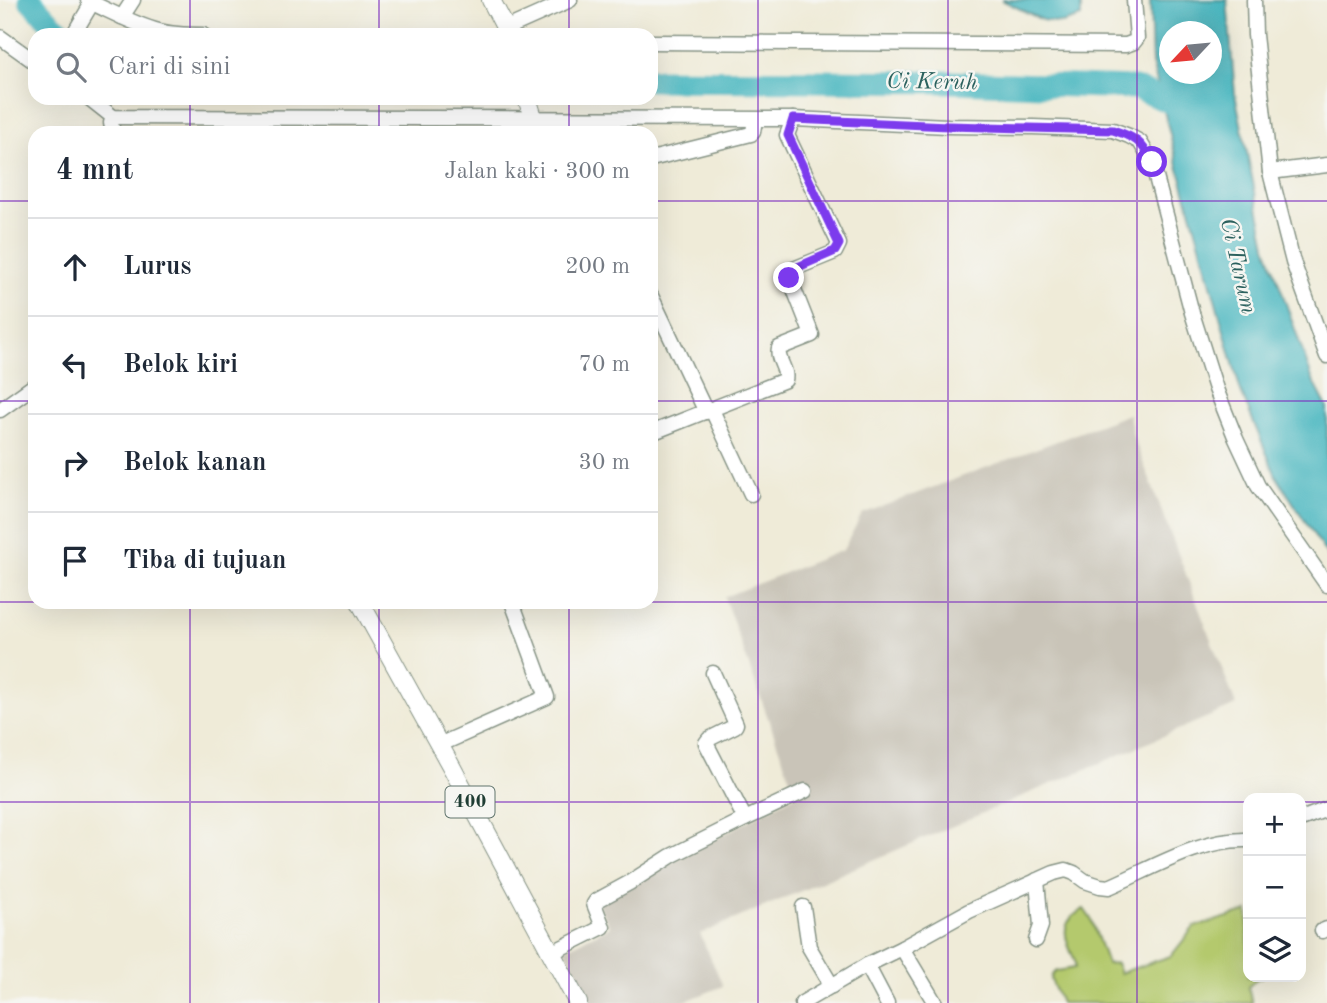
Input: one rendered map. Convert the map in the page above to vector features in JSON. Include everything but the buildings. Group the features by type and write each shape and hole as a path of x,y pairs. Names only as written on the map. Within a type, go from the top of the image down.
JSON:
{"main road":[{"path":"491,0 506,28"},
{"name":"400","path":"364,609 578,1003"}],"street":[{"path":"122,17 133,0"},
{"path":"514,28 570,0"},
{"path":"658,42 1126,45 1134,42 1136,38 1134,0"},
{"path":"1254,0 1255,35 1270,172 1293,262 1327,356"},
{"path":"77,28 89,5 152,28"},
{"path":"0,37 28,57"},
{"path":"98,105 113,117 345,119 532,113 1113,130 1129,136 1140,142 1152,162 1192,313 1216,389 1236,439 1258,486 1327,585"},
{"path":"112,126 113,117"},
{"path":"345,119 348,126"},
{"path":"658,430 785,380 786,374 777,354 779,348 812,334 788,274 791,270 835,251 839,244 788,135 793,119"},
{"path":"658,157 751,134 755,120"},
{"path":"1270,172 1327,165"},
{"path":"658,310 751,494"},
{"path":"0,410 28,390"},
{"path":"439,745 547,697 515,609"},
{"path":"713,673 736,724 706,743 745,819"},
{"path":"551,953 603,927 594,902 671,856 805,791"},
{"path":"1306,818 1327,809"},
{"path":"802,1003 969,911 1037,880 1066,870 1085,881 1109,887 1180,854 1227,841 1243,840"},
{"path":"1036,940 1041,926 1037,880"},
{"path":"803,908 809,947 832,986"},
{"path":"902,948 935,1003"},
{"path":"867,965 887,1003"}],"shaded area":[{"path":"1129,414 1133,436 1236,705 700,934 723,986 681,1003 592,1003 565,949 610,927 598,903 796,795 724,597 843,550 862,514"}],"green space":[{"path":"1084,909 1091,919 1107,964 1116,963 1120,973 1171,956 1194,927 1243,912 1243,982 1254,982 1248,987 1252,1003 1061,1003 1051,980 1057,971 1075,968 1066,938 1066,927 1077,913"}],"water":[{"path":"1002,0 1081,0 1081,17 1062,23 1042,20"},
{"name":"Ci Tarum","path":"1150,0 1227,0 1235,94 1266,246 1312,378 1327,407 1327,555 1276,476 1241,392 1152,63"}],"waterway":[{"name":"Ci Keruh","path":"30,0 57,28"},
{"name":"Ci Keruh","path":"658,80 950,82 1135,88 1189,112"}],"route":[{"path":"789,278 791,270 835,251 839,244 787,133 793,119 1113,130 1140,142 1152,162"}]}
